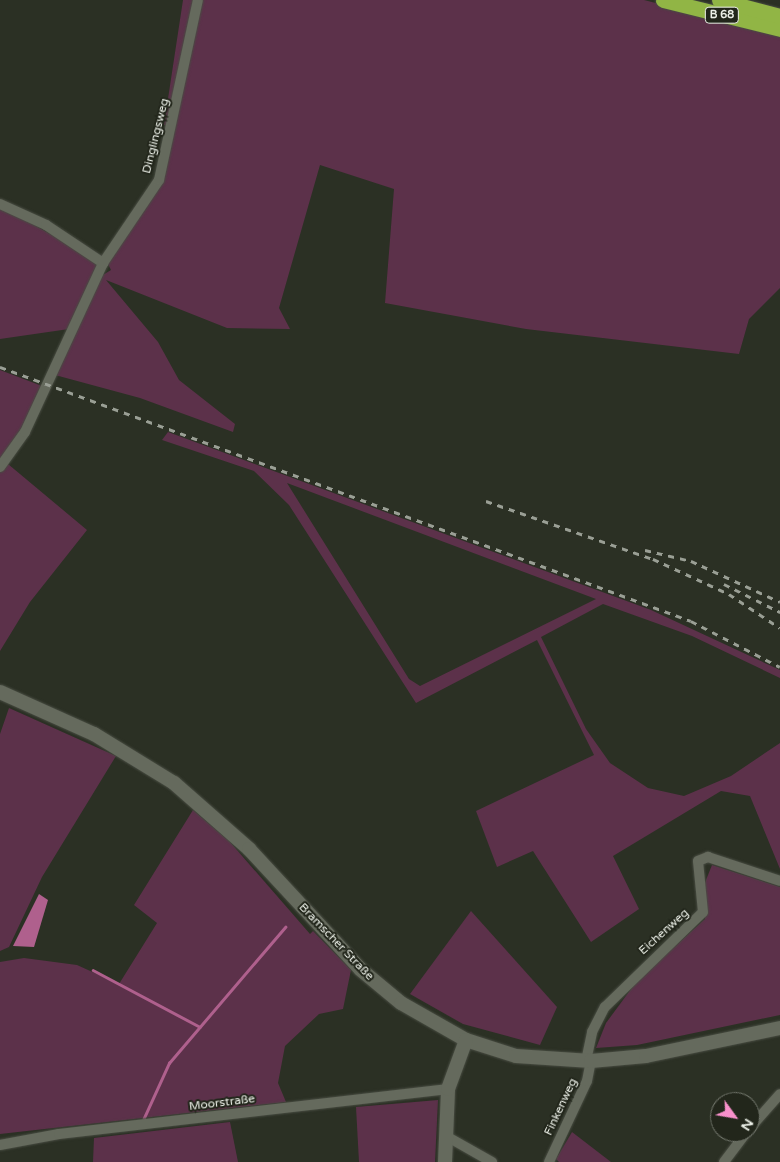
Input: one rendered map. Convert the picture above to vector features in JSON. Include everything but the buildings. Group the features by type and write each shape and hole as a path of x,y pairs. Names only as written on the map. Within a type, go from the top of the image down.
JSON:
{"highway":[{"name":"B 68","path":"663,0 780,30"},
{"name":"B 68","path":"719,0 780,16"}],"street":[{"name":"Dinglingsweg","path":"0,467 25,432 102,263 159,180 198,0"},
{"path":"0,204 46,225 102,263"},
{"name":"Bramscher Straße","path":"0,692 94,734 174,783 249,849 360,969 402,1003 466,1040 516,1056 589,1061 646,1056 780,1028"},
{"name":"Eichenweg","path":"589,1061 592,1032 605,1007 703,912 698,861 708,856 780,881"},
{"path":"445,1162 448,1089 466,1040"},
{"name":"Finkenweg","path":"549,1162 587,1081 589,1061"},
{"name":"Moorstraße","path":"0,1145 58,1134 448,1089"},
{"path":"760,1117 780,1094"},
{"path":"446,1136 492,1162"},
{"path":"724,1162 739,1142"}],"shaded area":[{"path":"183,0 644,0 780,35 780,288 749,319 739,354 526,329 385,303 394,189 320,165 279,308 290,329 227,328 106,280 158,342 179,380 235,424 233,432 140,398 55,375 98,278 111,270 107,262 157,190 175,126 164,125"},
{"path":"0,206 95,259 97,271 69,329 0,339"},
{"path":"0,370 42,386 23,431 0,463"},
{"path":"168,432 651,610 780,670 780,678 692,636 603,604 541,637 586,729 610,763 648,788 684,796 731,776 780,743 780,869 750,796 721,791 613,856 639,909 591,942 533,851 497,867 476,811 594,755 537,640 416,703 289,505 254,471 162,440","holes":["287,483 596,599 420,686 409,679"]},
{"path":"8,464 87,530 30,602 0,651 0,472"},
{"path":"9,708 116,756 42,877 9,947 0,951 0,734"},
{"path":"193,810 230,842 310,934 313,931 351,970 343,1009 319,1014 285,1046 278,1083 286,1102 0,1134 0,962 24,958 77,965 119,984 157,923 134,905"},
{"path":"712,865 780,887 780,1015 637,1045 596,1048 606,1023 637,981 705,919 704,885"},
{"path":"39,894 48,900 34,947 13,946"},
{"path":"471,911 557,1007 540,1045 463,1024 410,994"},
{"path":"438,1100 435,1162 359,1162 356,1107"},
{"path":"230,1122 238,1162 93,1162 94,1138"},
{"path":"572,1132 611,1162 559,1162 556,1159"}],"waterway":[{"path":"143,1120 169,1063 285,927"},
{"path":"93,970 200,1027"}],"railway":[{"path":"0,367 691,621 780,667"},
{"path":"486,501 653,559 729,594 780,628"},
{"path":"645,550 691,561 780,602"},
{"path":"724,584 780,612"}]}
